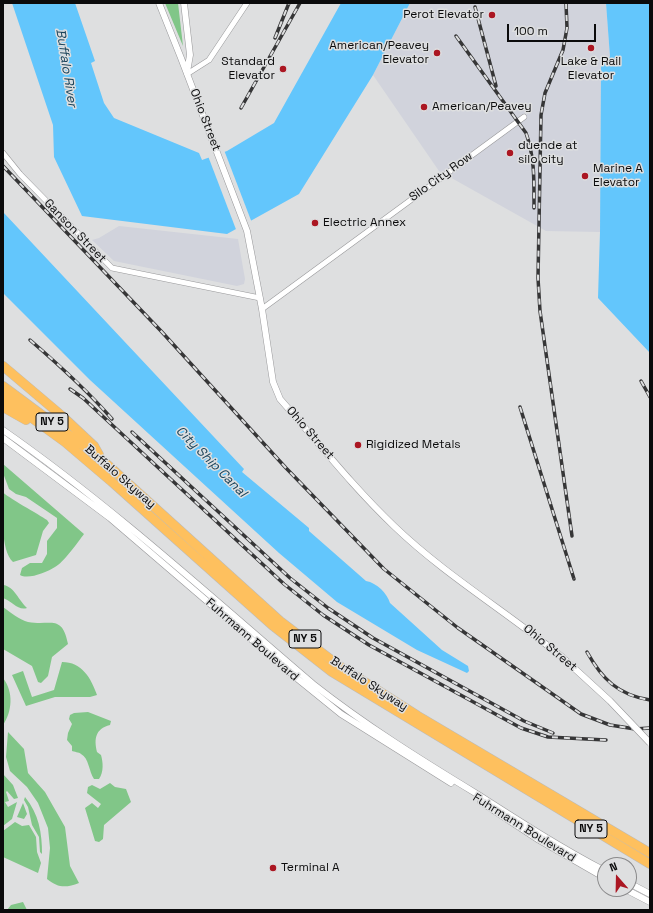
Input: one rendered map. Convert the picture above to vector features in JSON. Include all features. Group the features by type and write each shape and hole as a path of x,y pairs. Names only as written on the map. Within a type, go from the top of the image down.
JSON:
{"highway":[{"path":"3,366 36,393 94,446 100,458"},
{"name":"Buffalo Skyway","path":"3,386 100,458 146,499 150,510 272,625 332,672 462,752 650,864"},
{"name":"Buffalo Skyway","path":"3,397 65,442 139,506 150,510 280,621 338,664 474,749 650,853"},
{"path":"3,407 65,442"}],"street":[{"name":"Ohio Street","path":"159,3 247,232 262,309 273,382 280,399 395,526 445,569 511,617 562,657 610,701 650,743"},
{"path":"184,3 190,55 187,74"},
{"path":"187,74 209,60 247,3"},
{"name":"Silo City Row","path":"262,309 524,117"},
{"name":"Ganson Street","path":"3,153 20,174 112,268 260,298"},
{"name":"Fuhrmann Boulevard","path":"3,430 111,515 317,695 341,714 597,866"},
{"name":"Fuhrmann Boulevard","path":"3,438 111,515"},
{"name":"Fuhrmann Boulevard","path":"403,750 539,840 597,873"},
{"path":"637,887 650,894"},
{"path":"637,895 650,902"}],"shaded area":[{"path":"410,3 606,3 610,57 601,65 600,232 546,231 439,171 373,75"},
{"path":"119,226 238,239 245,279 244,284 237,286 114,261 92,240 99,238"}],"green space":[{"path":"165,3 178,3 183,46"},
{"path":"3,464 84,534 58,565 38,575 28,577 20,575 22,568 30,563 42,563 47,554 47,541 57,528 57,518 26,497 16,494 9,489 3,473"},
{"path":"3,492 47,520 49,523 43,531 36,555 13,562 9,556 6,549 3,530"},
{"path":"3,585 10,588 27,608 24,609 18,607 3,598"},
{"path":"3,607 15,616 28,622 54,623 59,625 66,635 68,644 52,657 48,676 41,683 38,682 32,666 3,649"},
{"path":"62,662 75,665 85,672 89,677 97,695 90,697 55,697 26,706 12,675 23,671 32,697 54,690"},
{"path":"3,678 9,689 10,708 3,725"},
{"path":"88,712 111,721 110,725 101,729 96,739 97,752 101,755 103,764 102,773 99,779 94,779 84,756 80,753 72,751 72,746 67,740 72,724 69,719 70,715 74,713"},
{"path":"8,732 24,749 28,773 45,792 65,827 70,866 79,883 70,886 59,886 47,879 50,848 48,828 38,803 27,787 10,771 6,757"},
{"path":"3,774 13,785 18,798 14,799 7,791 6,792 9,801 5,802 8,807 17,802 12,819 3,826"},
{"path":"110,783 115,787 126,789 131,802 104,825 103,839 99,842 95,841 85,808 92,803 98,808 101,804 87,793 88,787 92,785 100,789"},
{"path":"25,797 30,803 37,817 42,854 40,852 39,837 32,825 28,807 24,800"},
{"path":"23,803 27,814 24,819 17,817"},
{"path":"15,822 22,826 29,825 36,837 37,852 41,863 38,873 3,857 3,831"},
{"path":"23,902 27,910 7,910 11,905"}],"water":[{"name":"Buffalo River","path":"12,3 75,3 95,61 91,63 104,103 114,118 199,153 202,160 227,151 274,123 341,3 410,3 373,75 299,194 227,234 82,216 54,157 53,125"},
{"path":"606,3 650,3 650,353 598,298 601,65 610,57"},
{"name":"City Ship Canal","path":"3,212 244,469 242,472 309,528 309,531 366,581 381,589 387,596 390,603 442,650 468,666 469,671 467,673 417,650 337,602 279,553 90,380 3,293"}],"pier":[{"path":"224,150 252,223 237,232 208,156"}],"railway":[{"path":"275,38 289,3"},
{"path":"241,108 300,3"},
{"path":"566,3 567,28 563,50 545,93 541,115 538,278 540,311 572,536"},
{"path":"475,7 496,86"},
{"path":"456,36 526,133 531,152 534,179 534,208"},
{"path":"3,166 161,331 286,468 384,569 458,628 581,714 610,725 635,729 650,728"},
{"path":"30,340 93,398 112,419"},
{"path":"641,381 650,397"},
{"path":"70,389 83,398 284,584 323,615 369,645 521,728 548,737 606,740"},
{"path":"520,407 574,579"},
{"path":"132,432 290,578 328,608 373,638 524,721 553,733"},
{"path":"587,652 605,678 612,684 629,694 650,700"}],"place":[{"name":"Perot Elevator","path":"492,15"},
{"name":"Lake & Rail Elevator","path":"591,48"},
{"name":"American/Peavey Elevator","path":"437,53"},
{"name":"Standard Elevator","path":"283,69"},
{"name":"American/Peavey","path":"424,107"},
{"name":"duende at silo city","path":"510,153"},
{"name":"Marine A Elevator","path":"585,176"},
{"name":"Electric Annex","path":"315,223"},
{"name":"Rigidized Metals","path":"358,445"},
{"name":"Terminal A","path":"273,868"}]}
